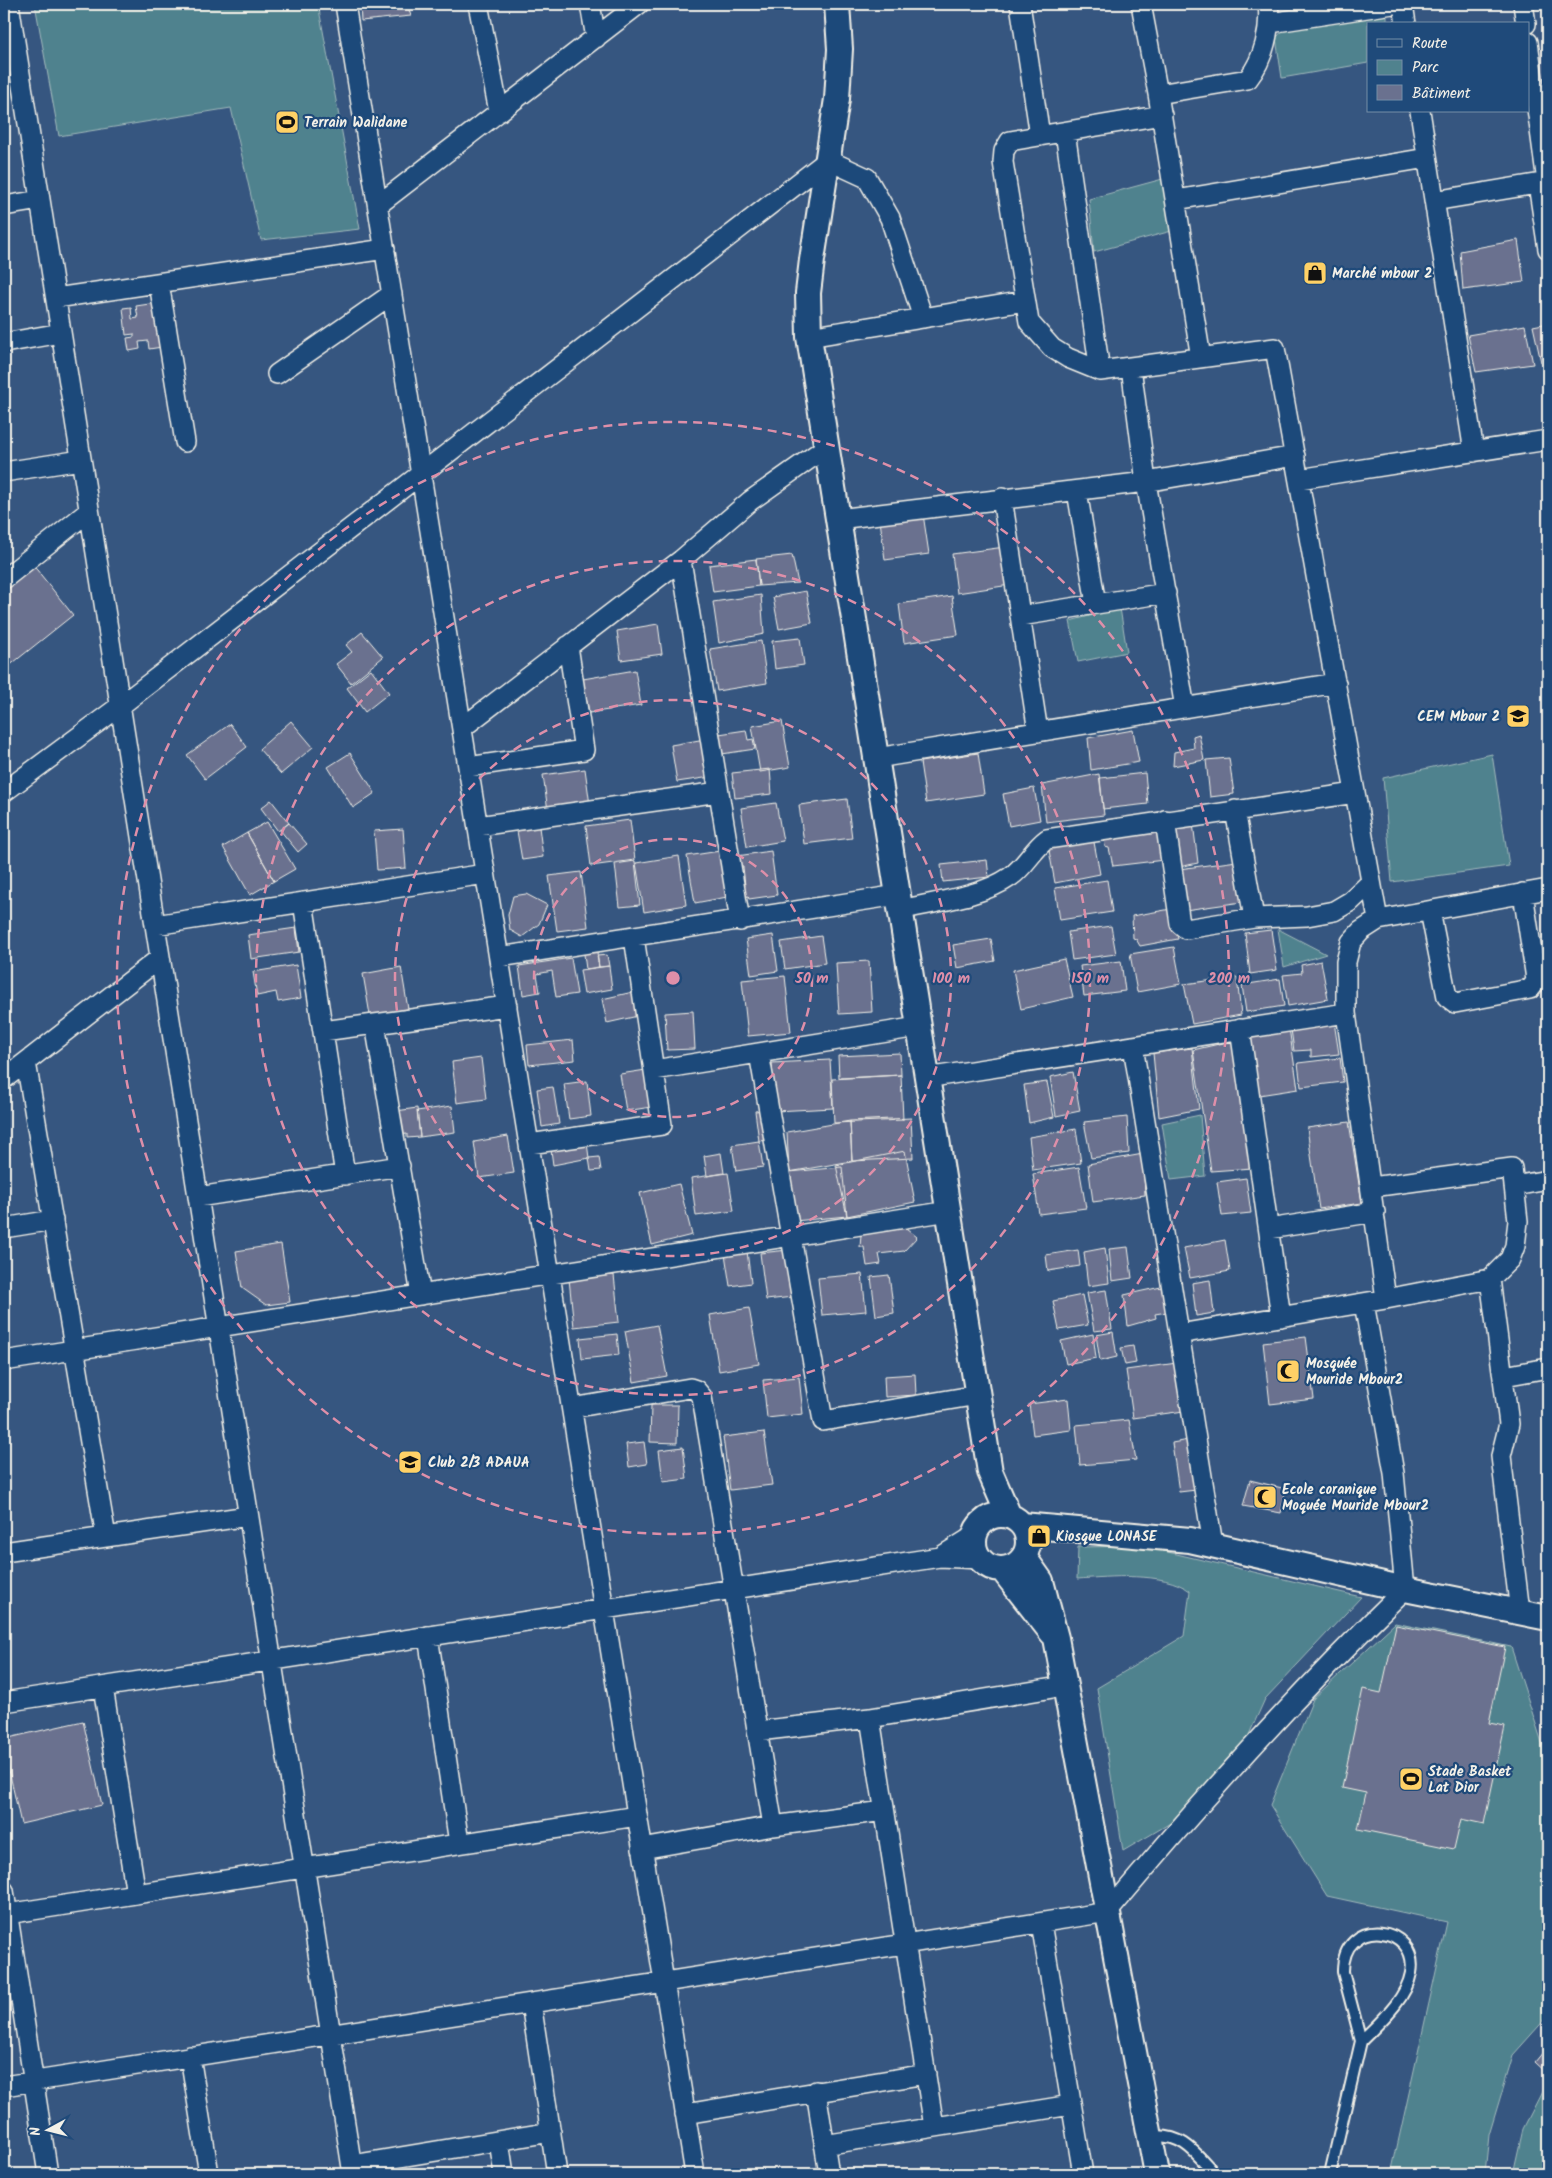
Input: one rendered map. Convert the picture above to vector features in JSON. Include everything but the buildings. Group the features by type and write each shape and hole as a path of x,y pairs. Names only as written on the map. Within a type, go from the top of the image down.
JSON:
{"street":[{"path":"9,4 352,2170 551,2132"},
{"path":"345,4 695,2174"},
{"path":"478,4 500,112"},
{"path":"590,4 596,38"},
{"path":"378,205 638,4"},
{"path":"837,4 840,49 837,99 808,293 809,337 825,448 877,758 926,1078 990,1472 1015,1521 1026,1533 1025,1553 1041,1581 1056,1638 1157,2174"},
{"path":"1020,4 1040,136"},
{"path":"1140,4 1162,115 1201,358"},
{"path":"1158,94 1248,79 1256,69 1270,23 1268,4"},
{"path":"1270,23 1393,4"},
{"path":"1402,4 1406,22"},
{"path":"1523,4 1526,22"},
{"path":"1530,59 1545,183 1548,249"},
{"path":"1420,112 1474,452"},
{"path":"1162,115 1010,141 1004,151 1004,162 1024,301 1029,322 1040,336 1068,358 1100,371 1276,348 1378,920"},
{"path":"1065,132 1100,371"},
{"path":"1176,200 1427,158"},
{"path":"828,160 867,178 890,218 923,318"},
{"path":"4,792 120,706 828,160"},
{"path":"1434,201 1545,183"},
{"path":"4,206 40,200"},
{"path":"56,298 385,249"},
{"path":"159,282 185,442"},
{"path":"277,374 392,294"},
{"path":"809,337 1024,301"},
{"path":"4,343 61,333"},
{"path":"1131,367 1146,482 1185,708"},
{"path":"1299,479 1548,440"},
{"path":"462,728 681,560 750,501 825,448"},
{"path":"838,520 1002,498 1146,482 1295,456"},
{"path":"4,472 81,460"},
{"path":"1077,491 1096,604"},
{"path":"1002,498 1038,732"},
{"path":"4,579 89,511"},
{"path":"681,560 740,921"},
{"path":"1020,616 1166,594"},
{"path":"468,767 584,750 568,646"},
{"path":"877,758 1336,683"},
{"path":"478,826 719,792"},
{"path":"499,957 740,921 899,902 988,889 1011,876 1037,846 1047,838 1355,793"},
{"path":"1235,810 1254,918"},
{"path":"1165,820 1182,927 1186,929 1254,918 1307,916 1334,911 1352,901 1371,882"},
{"path":"155,925 486,874"},
{"path":"1386,1299 1372,1188 1346,1013 1346,962 1351,942 1361,931 1378,920 1548,889"},
{"path":"1430,911 1447,997 1455,1003 1530,990 1536,982 1523,893"},
{"path":"303,902 345,1174"},
{"path":"529,1144 662,1125 634,937"},
{"path":"4,1079 160,958"},
{"path":"323,1031 507,1006"},
{"path":"926,1078 1346,1013"},
{"path":"375,1024 421,1295"},
{"path":"654,1070 918,1027"},
{"path":"1240,1029 1281,1317"},
{"path":"1133,1046 1213,1545"},
{"path":"759,1053 823,1421 978,1395"},
{"path":"26,1062 106,1537"},
{"path":"198,1197 400,1166"},
{"path":"1179,1334 1364,1303 1490,1278 1510,1258 1515,1246 1518,1222 1512,1168 1372,1188"},
{"path":"1514,1186 1548,1180"},
{"path":"4,1361 949,1211"},
{"path":"1269,1229 1374,1212"},
{"path":"4,1228 53,1220"},
{"path":"1490,1278 1509,1424 1501,1456 1520,1612"},
{"path":"1364,1303 1394,1473 1405,1589"},
{"path":"1504,1376 1548,1368"},
{"path":"572,1408 690,1388 696,1390 702,1397 706,1410 773,1826"},
{"path":"980,1559 974,1543 980,1528 990,1472"},
{"path":"4,1552 248,1516"},
{"path":"940,1557 992,1517 1066,1528 1190,1540 1405,1589 1548,1618"},
{"path":"4,1702 940,1557 980,1559 994,1568 1002,1570 1018,1564 1025,1553 1066,1528"},
{"path":"1002,1570 1056,1638"},
{"path":"4,2086 1108,1912 1176,1831 1305,1690 1405,1589"},
{"path":"428,1636 460,1843"},
{"path":"103,1686 136,1894"},
{"path":"758,1731 870,1718 1065,1686"},
{"path":"870,1718 934,2127"},
{"path":"642,1849 773,1826 884,1811"},
{"path":"7,1914 637,1816"},
{"path":"4,1891 8,1952 33,2081 48,2174"},
{"path":"1041,1923 1083,2174"},
{"path":"530,2003 557,2174"},
{"path":"190,2056 209,2174"},
{"path":"685,2114 926,2074"},
{"path":"816,2091 829,2174"},
{"path":"824,2145 1071,2105"},
{"path":"499,2141 504,2174"}],"lane":[{"path":"1330,2174 1361,2041 1343,1972 1343,1961 1347,1949 1354,1940 1365,1934 1377,1932 1388,1934 1399,1939 1407,1948 1411,1960 1411,1972 1403,1993 1395,2005 1361,2041"},
{"path":"1150,2137 1162,2135 1174,2137 1192,2148 1215,2174"}],"green space":[{"name":"Terrain Walidane","path":"35,4 318,4 360,229 261,240 231,108 59,136"},
{"path":"1387,15 1387,22 1367,22 1367,63 1282,78 1276,38 1288,25"},
{"path":"1170,177 1179,229 1094,252 1089,199"},
{"path":"1120,608 1127,652 1078,662 1070,621"},
{"path":"1492,754 1509,866 1392,882 1383,778"},
{"path":"1278,929 1326,954 1284,967"},
{"path":"1200,1115 1205,1176 1171,1180 1162,1123"},
{"path":"1142,1546 1361,1597 1265,1699 1247,1739 1196,1808 1123,1851 1097,1688 1184,1636 1190,1591 1165,1580 1151,1578 1077,1579 1078,1547"},
{"name":"Stade Basket Lat Dior","path":"1395,1623 1511,1647 1545,1752 1548,1753 1548,2016 1513,2055 1489,2135 1485,2174 1391,2174 1447,1922 1327,1896 1270,1805 1313,1699"},
{"path":"1548,2080 1548,2174 1513,2174 1523,2129"}],"place":[{"name":"Terrain Walidane","path":"287,122"},
{"name":"Marché mbour 2","path":"1315,273"},
{"name":"CEM Mbour 2","path":"1518,716"},
{"name":"Mosquée Mouride Mbour2","path":"1288,1371"},
{"name":"Club 2/3 ADAUA","path":"410,1462"},
{"name":"Ecole coranique Moquée Mouride Mbour2","path":"1265,1497"},
{"name":"Kiosque LONASE","path":"1039,1536"},
{"name":"Stade Basket Lat Dior","path":"1411,1779"}]}
